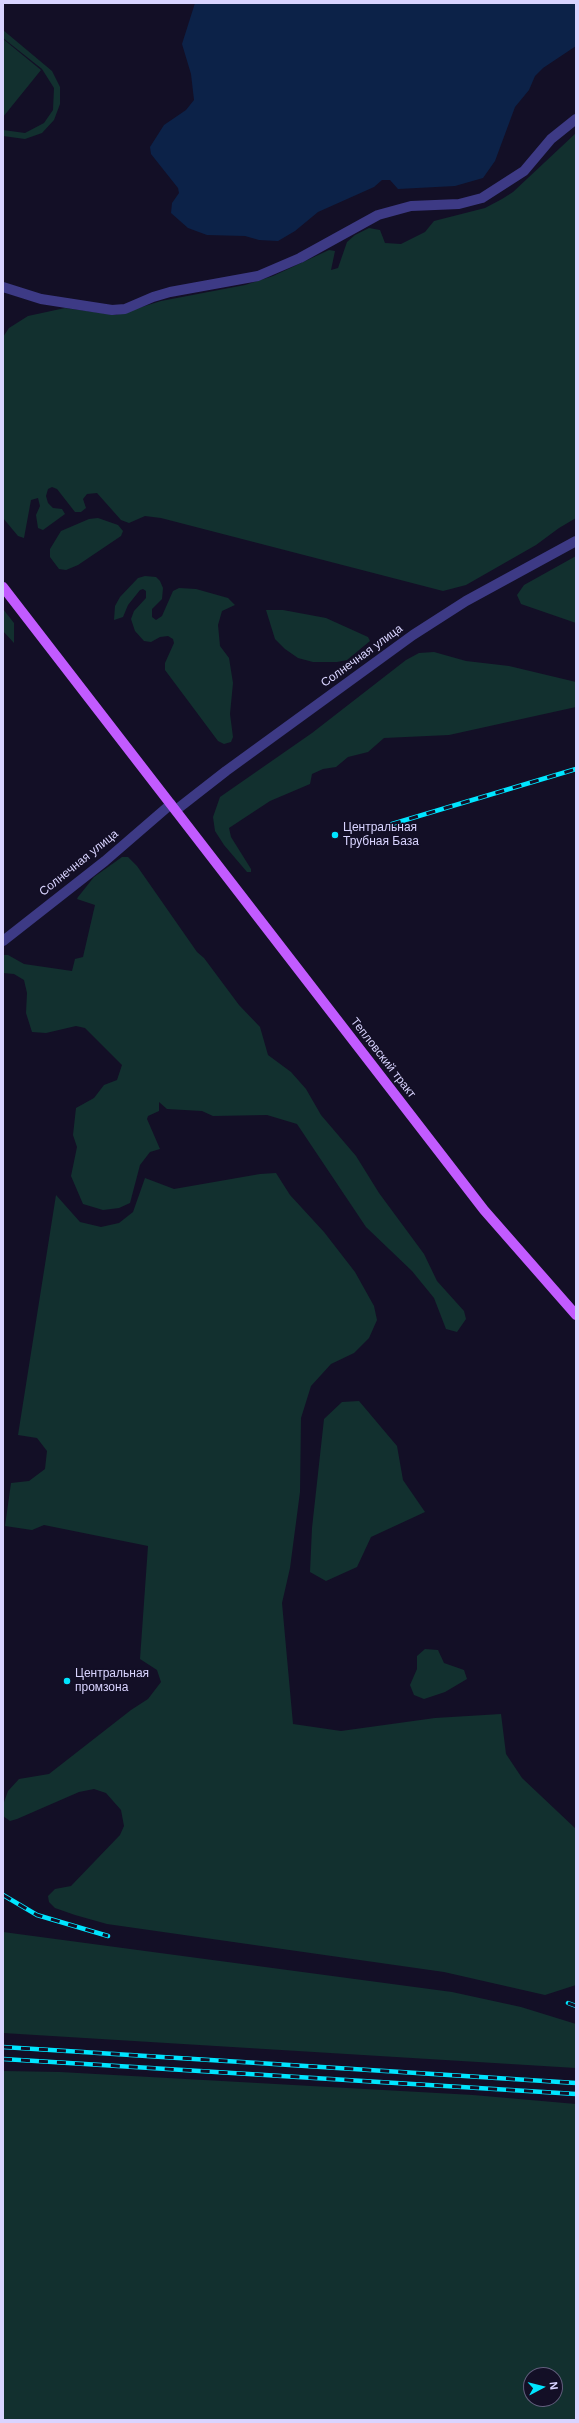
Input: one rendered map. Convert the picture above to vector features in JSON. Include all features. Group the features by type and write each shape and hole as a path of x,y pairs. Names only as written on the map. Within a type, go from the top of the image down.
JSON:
{"main road":[{"name":"Тепловский тракт","path":"3,587 484,1210 576,1315"}],"street":[{"path":"3,287 42,300 117,310 170,292 258,276 300,258 378,215 411,206 459,204 482,198 524,171 551,139 576,119"},
{"name":"Солнечная улица","path":"3,942 174,807 413,635 466,601 576,541"}],"green space":[{"path":"3,30 52,71 60,87 60,104 54,120 42,133 25,139 3,136 3,130 25,133 44,123 53,110 54,88 42,69 3,38"},
{"path":"3,39 41,70 3,117"},
{"path":"576,133 576,518 559,528 536,545 466,585 443,591 161,518 145,516 129,523 121,520 97,493 87,494 83,499 86,508 81,512 75,512 57,489 52,487 48,489 46,496 48,503 53,508 62,509 65,514 43,530 38,528 36,515 40,506 38,498 31,500 24,538 18,536 3,518 3,337 9,328 28,316 65,308 116,315 161,301 245,285 273,276 329,250 335,251 331,270 338,268 347,242 355,235 369,228 380,230 385,243 401,244 425,232 434,221 485,208 502,199 513,192"},
{"path":"98,518 118,525 123,531 121,536 78,565 66,570 59,569 50,557 50,549 61,531 89,519"},
{"path":"576,556 576,623 521,604 517,595 524,585"},
{"path":"145,576 156,577 160,581 163,588 162,599 152,609 152,617 156,620 162,616 173,591 179,588 196,589 228,598 235,605 222,611 218,625 220,646 229,658 233,683 230,714 233,737 231,742 224,744 218,741 165,670 165,663 174,643 173,639 168,636 160,637 151,642 144,641 135,631 131,619 134,611 146,598 146,591 143,589 140,590 128,605 123,617 114,620 115,606 120,597 138,578"},
{"path":"3,609 14,623 14,643 3,631"},
{"path":"266,610 283,610 326,618 368,637 370,641 347,660 337,662 313,662 298,658 285,649 275,639"},
{"path":"434,652 466,661 509,666 576,682 576,707 449,735 384,738 368,752 348,757 336,767 323,769 312,774 310,784 270,801 229,828 231,837 251,869 251,872 247,872 224,845 215,831 213,817 220,797 312,733 406,660 419,653"},
{"path":"122,857 128,857 137,866 197,952 204,958 239,1005 260,1027 268,1055 291,1072 306,1089 321,1115 356,1156 379,1193 424,1254 437,1281 464,1311 466,1319 457,1332 446,1329 434,1298 412,1271 366,1227 297,1124 267,1115 213,1116 202,1111 167,1109 159,1102 159,1111 148,1116 147,1119 160,1149 150,1152 140,1165 130,1203 119,1208 103,1210 83,1204 71,1176 77,1147 73,1135 76,1108 94,1098 104,1085 117,1080 122,1065 85,1028 76,1026 46,1033 32,1032 26,1013 27,993 24,980 14,974 3,973 3,955 8,955 24,964 72,971 75,959 83,957 95,905 77,899 94,877"},
{"path":"276,1173 290,1195 324,1232 355,1272 374,1306 377,1320 369,1338 354,1353 331,1364 311,1386 301,1418 300,1492 290,1568 282,1603 293,1724 341,1731 435,1718 501,1714 506,1754 522,1778 576,1829 576,1985 545,1995 444,1972 107,1924 75,1915 55,1908 49,1902 48,1896 55,1889 71,1886 120,1835 124,1826 121,1810 106,1793 94,1789 79,1792 17,1819 10,1821 3,1816 3,1805 8,1791 19,1779 49,1774 131,1710 148,1699 161,1682 157,1670 140,1659 148,1546 44,1525 32,1530 5,1526 11,1483 29,1481 45,1469 47,1451 37,1438 18,1435 56,1195 80,1222 101,1227 119,1223 133,1212 145,1178 174,1189 260,1174"},
{"path":"359,1401 397,1446 403,1480 425,1512 371,1537 357,1567 326,1581 310,1572 312,1528 324,1419 342,1402"},
{"path":"425,1649 438,1650 444,1663 464,1670 467,1679 445,1692 424,1699 414,1695 410,1685 417,1669 417,1656"},
{"path":"3,1932 452,1992 521,2007 576,2024 576,2068 3,2033"},
{"path":"3,2071 60,2072 473,2095 576,2104 576,2420 3,2420"}],"water":[{"path":"195,3 576,3 576,46 543,68 535,76 529,90 515,107 495,161 483,178 455,186 398,189 390,180 382,180 374,187 318,212 295,231 278,241 259,240 245,236 207,235 188,228 171,213 172,203 179,193 178,188 151,154 150,147 164,125 186,110 194,100 191,74 182,44"}],"railway":[{"path":"392,824 576,769"},
{"path":"3,1895 37,1915 108,1936"},
{"path":"568,2003 576,2006"},
{"path":"3,2047 576,2083"},
{"path":"3,2059 576,2094"}],"place":[{"name":"Центральная Трубная База","path":"335,835"},
{"name":"Центральная промзона","path":"67,1681"}]}
